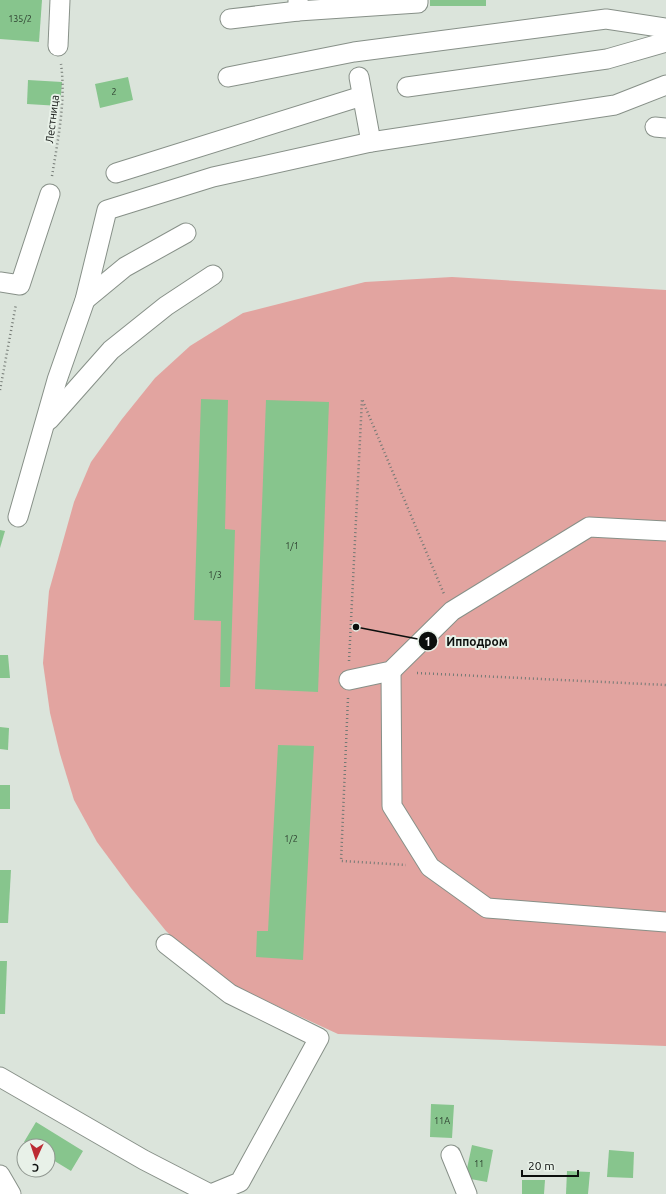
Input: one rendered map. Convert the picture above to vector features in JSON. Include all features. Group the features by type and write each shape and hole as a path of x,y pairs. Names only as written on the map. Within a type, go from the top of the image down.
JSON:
{"street":[{"path":"58,46 60,0"},
{"path":"230,19 298,6 418,3 418,0"},
{"path":"228,77 354,52 606,19 666,28"},
{"path":"407,87 607,59 666,42"},
{"path":"359,77 371,142"},
{"path":"18,517 57,380 85,300 107,210 213,177 371,142 615,105 666,85"},
{"path":"116,173 362,96"},
{"path":"0,282 20,285 50,194"},
{"path":"85,300 125,267 186,233"},
{"path":"44,425 111,350 166,306 213,275"},
{"path":"349,680 391,672 452,611 589,527 666,531"},
{"path":"391,672 392,806 430,867 487,908 666,922"},
{"path":"0,1077 144,1160 211,1194 240,1182 319,1038 230,994 166,944"},
{"path":"451,1155 467,1194"},
{"path":"0,1175 11,1194"}],"path":[{"name":"Лестница","path":"50,194 62,105 63,82 58,46"},
{"path":"0,390 20,285"},
{"path":"430,867 341,861 362,400 452,611"},
{"path":"391,672 666,685"}],"shaded area":[{"path":"452,277 666,290 666,1046 338,1034 238,988 197,961 166,931 131,888 97,842 74,800 60,754 50,713 43,663 49,591 74,502 91,462 122,419 155,378 190,346 243,313 365,282"}],"building":[{"path":"0,0 42,0 39,42 0,39"},
{"path":"430,0 486,0 486,6 430,6"},
{"path":"128,77 133,100 100,108 95,84"},
{"path":"28,80 62,82 60,106 27,104"},
{"path":"201,399 228,400 225,529 235,530 230,687 220,687 221,621 194,620"},
{"path":"266,400 329,402 318,692 255,689"},
{"path":"0,530 5,531 0,548"},
{"path":"0,655 8,655 10,678 0,678"},
{"path":"0,727 9,728 8,750 0,749"},
{"path":"278,745 314,746 303,960 256,957 257,931 268,931"},
{"path":"0,785 10,785 10,809 0,809"},
{"path":"0,870 11,870 8,923 0,923"},
{"path":"0,961 7,961 5,1014 0,1014"},
{"path":"431,1104 454,1105 452,1138 430,1137"},
{"path":"36,1122 83,1151 71,1171 56,1162 56,1138 26,1138"},
{"path":"472,1145 493,1150 487,1182 465,1178"},
{"path":"609,1150 634,1152 633,1178 607,1177"},
{"path":"567,1171 590,1172 588,1194 566,1194"},
{"path":"522,1180 545,1180 544,1194 522,1194"}],"place":[{"name":"Ипподром","path":"356,627"}]}
